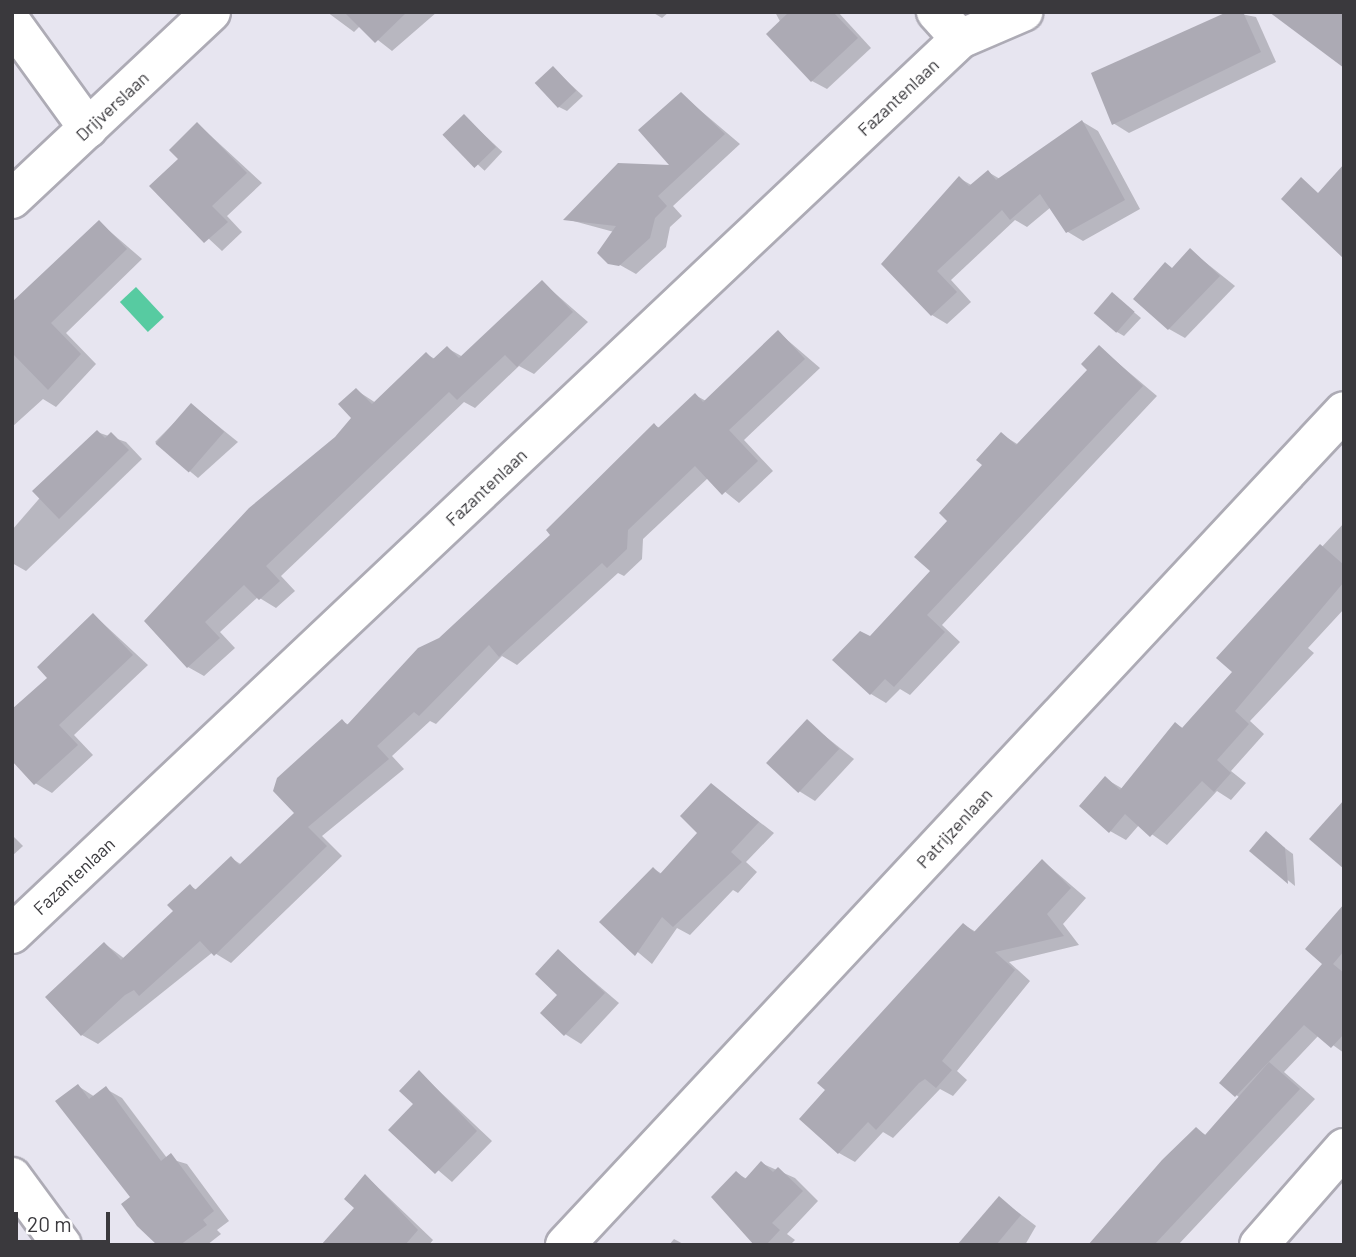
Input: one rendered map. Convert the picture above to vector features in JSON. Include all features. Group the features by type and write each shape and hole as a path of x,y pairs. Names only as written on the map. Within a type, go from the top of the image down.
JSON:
{"street":[{"name":"Drijverslaan","path":"12,200 211,12"},
{"path":"948,26 1023,12"},
{"path":"12,23 88,128"},
{"name":"Fazantenlaan","path":"12,934 948,26"},
{"name":"Patrijzenlaan","path":"565,1245 1344,411"},
{"path":"1259,1245 1344,1148"},
{"path":"12,1177 62,1245"}],"shaded area":[{"path":"136,287 164,317 148,332 120,302"}],"building":[{"path":"344,12 407,12 375,43"},
{"path":"789,12 833,12 858,38 811,82 766,34"},
{"path":"1227,12 1243,12 1261,52 1112,125 1091,73"},
{"path":"1269,12 1344,12 1344,68"},
{"path":"553,66 576,91 558,108 535,83"},
{"path":"681,92 725,134 658,196 667,206 655,218 650,238 619,266 608,264 597,253 616,226 563,220 618,163 669,165 638,130"},
{"path":"464,114 496,147 474,168 442,135"},
{"path":"1082,120 1125,200 1066,233 1040,194 1010,220 1002,210 937,271 957,292 931,316 881,264 959,176 969,186 988,170 996,180"},
{"path":"197,122 247,173 212,206 228,222 204,243 149,186 178,159 169,150"},
{"path":"1344,164 1344,259 1281,199 1301,177 1318,193"},
{"path":"99,220 127,249 51,323 81,354 48,390 12,353 12,302"},
{"path":"1190,248 1220,276 1168,330 1133,299 1165,262 1172,268"},
{"path":"542,280 573,312 517,367 505,355 457,400 449,392 266,566 280,581 259,600 244,585 205,622 220,638 187,668 144,621 249,508 335,437 351,418 338,404 356,388 372,404 426,352 433,359 447,346 459,358"},
{"path":"1112,292 1135,312 1116,333 1094,313"},
{"path":"778,330 805,359 729,430 758,461 722,495 695,466 628,530 627,549 607,568 602,563 499,657 489,645 419,716 414,712 377,746 389,759 308,827 327,846 214,956 200,941 139,996 134,990 125,995 81,1036 45,997 104,942 121,960 173,911 167,905 190,884 195,890 231,856 239,865 294,813 273,791 277,778 342,719 347,725 418,648 439,638 550,535 546,530 654,423 658,428 695,393 703,402"},
{"path":"1099,345 1143,386 927,615 945,632 894,687 885,679 870,695 832,660 860,631 870,636 930,571 914,557 947,521 939,513 982,465 976,460 1001,432 1016,445 1087,370 1081,364"},
{"path":"191,403 224,432 189,473 156,444"},
{"path":"97,430 105,438 111,432 129,450 59,519 32,491"},
{"path":"1320,544 1344,565 1344,582 1235,711 1249,724 1217,760 1231,773 1214,792 1202,781 1150,837 1125,814 1109,833 1079,806 1105,776 1120,790 1175,722 1182,728 1232,672 1216,658"},
{"path":"93,613 133,655 59,725 78,745 34,785 12,761 12,709 47,678 37,667"},
{"path":"807,719 839,749 798,793 766,763"},
{"path":"711,783 759,822 731,852 742,862 673,927 662,917 635,956 599,922 653,867 660,874 697,833 680,816"},
{"path":"1344,800 1344,869 1309,839"},
{"path":"1266,831 1285,848 1288,884 1249,851"},
{"path":"1042,859 1071,888 1047,914 1064,936 995,952 1015,970 942,1061 952,1070 936,1088 925,1079 919,1083 876,1130 868,1122 838,1154 799,1119 825,1090 817,1083 963,923 974,932"},
{"path":"1344,904 1344,951 1333,964 1344,973 1344,1034 1331,1048 1304,1025 1235,1097 1219,1083 1322,964 1305,949"},
{"path":"558,949 605,993 564,1036 540,1013 557,995 535,974"},
{"path":"1269,1062 1300,1089 1154,1245 1088,1245 1162,1160 1196,1127 1205,1135"},
{"path":"419,1070 477,1131 435,1174 388,1130 413,1104 399,1091"},
{"path":"78,1084 89,1099 106,1086 161,1161 171,1153 214,1211 203,1220 207,1225 180,1245 157,1245 137,1226 121,1204 130,1197 55,1101"},
{"path":"761,1161 773,1172 778,1167 803,1191 772,1223 780,1230 766,1245 754,1245 711,1197 736,1171 745,1179"},
{"path":"365,1174 418,1230 405,1245 321,1245 354,1208 344,1199"},
{"path":"999,1196 1021,1215 996,1245 957,1245"}]}
